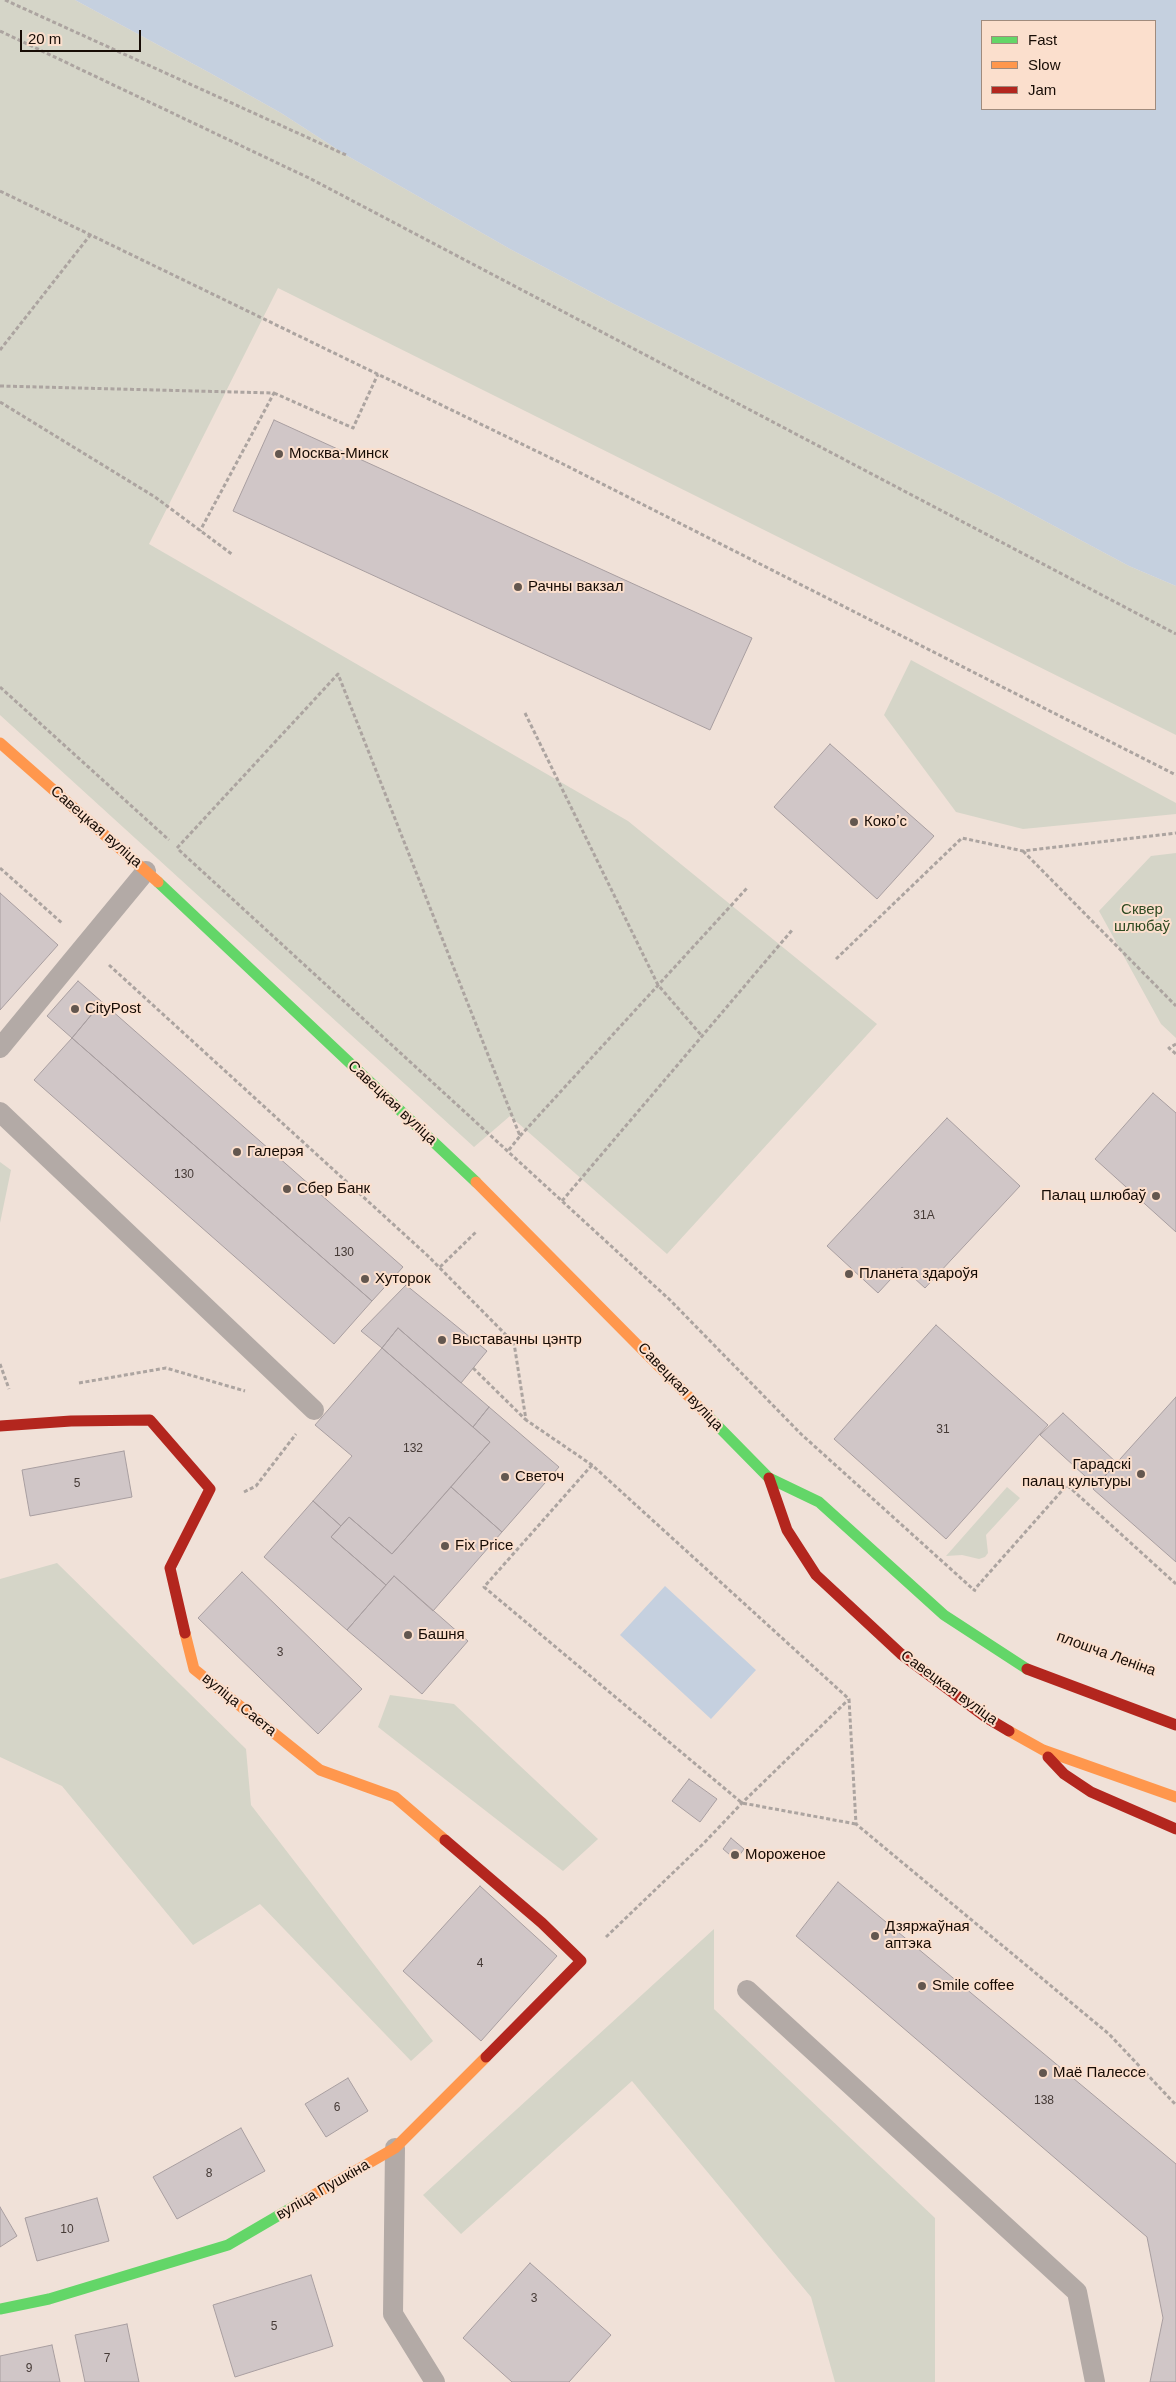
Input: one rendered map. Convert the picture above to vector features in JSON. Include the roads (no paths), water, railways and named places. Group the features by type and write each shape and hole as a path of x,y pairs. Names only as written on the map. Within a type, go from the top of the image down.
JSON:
{"main road":[{"name":"Савецкая вуліца","path":"0,743 146,871 503,1207 769,1478 819,1502 944,1615 1026,1669 1176,1725"},
{"name":"вуліца Саета","path":"0,1426 71,1421 150,1420 210,1489 170,1568 194,1668 320,1770 395,1797 542,1923 580,1961"},
{"name":"Савецкая вуліца","path":"769,1478 787,1530 816,1575 901,1654 987,1718 1043,1750 1176,1797"},
{"path":"1043,1750 1064,1774 1091,1792 1176,1829"},
{"name":"вуліца Пушкіна","path":"0,2309 49,2299 228,2245 396,2148 580,1961"}],"lane":[{"path":"0,1048 146,871"},
{"path":"0,1112 314,1410"},
{"path":"747,1990 1077,2292 1095,2382"},
{"path":"396,2148 393,2314 435,2382"}],"water":[{"path":"75,0 1176,0 1176,586 1129,566 1000,497 614,304 510,249 346,155 281,113"},
{"path":"665,1586 756,1670 711,1719 620,1635"}],"place":[{"name":"Москва-Минск","path":"279,454"},
{"name":"Рачны вакзал","path":"518,587"},
{"name":"Кокоʼс","path":"854,822"},
{"name":"CityPost","path":"75,1009"},
{"name":"Галерэя","path":"237,1152"},
{"name":"Сбер Банк","path":"287,1189"},
{"name":"Палац шлюбаў","path":"1156,1196"},
{"name":"Планета здароўя","path":"849,1274"},
{"name":"Хуторок","path":"365,1279"},
{"name":"Выставачны цэнтр","path":"442,1340"},
{"name":"Гарадскі палац культуры","path":"1141,1474"},
{"name":"Светоч","path":"505,1477"},
{"name":"Fix Price","path":"445,1546"},
{"name":"Башня","path":"408,1635"},
{"name":"Мороженое","path":"735,1855"},
{"name":"Дзяржаўная аптэка","path":"875,1936"},
{"name":"Smile coffee","path":"922,1986"},
{"name":"Маё Палессе","path":"1043,2073"}],"park label":[{"name":"Сквер шлюбаў","path":"1142,918"}]}
